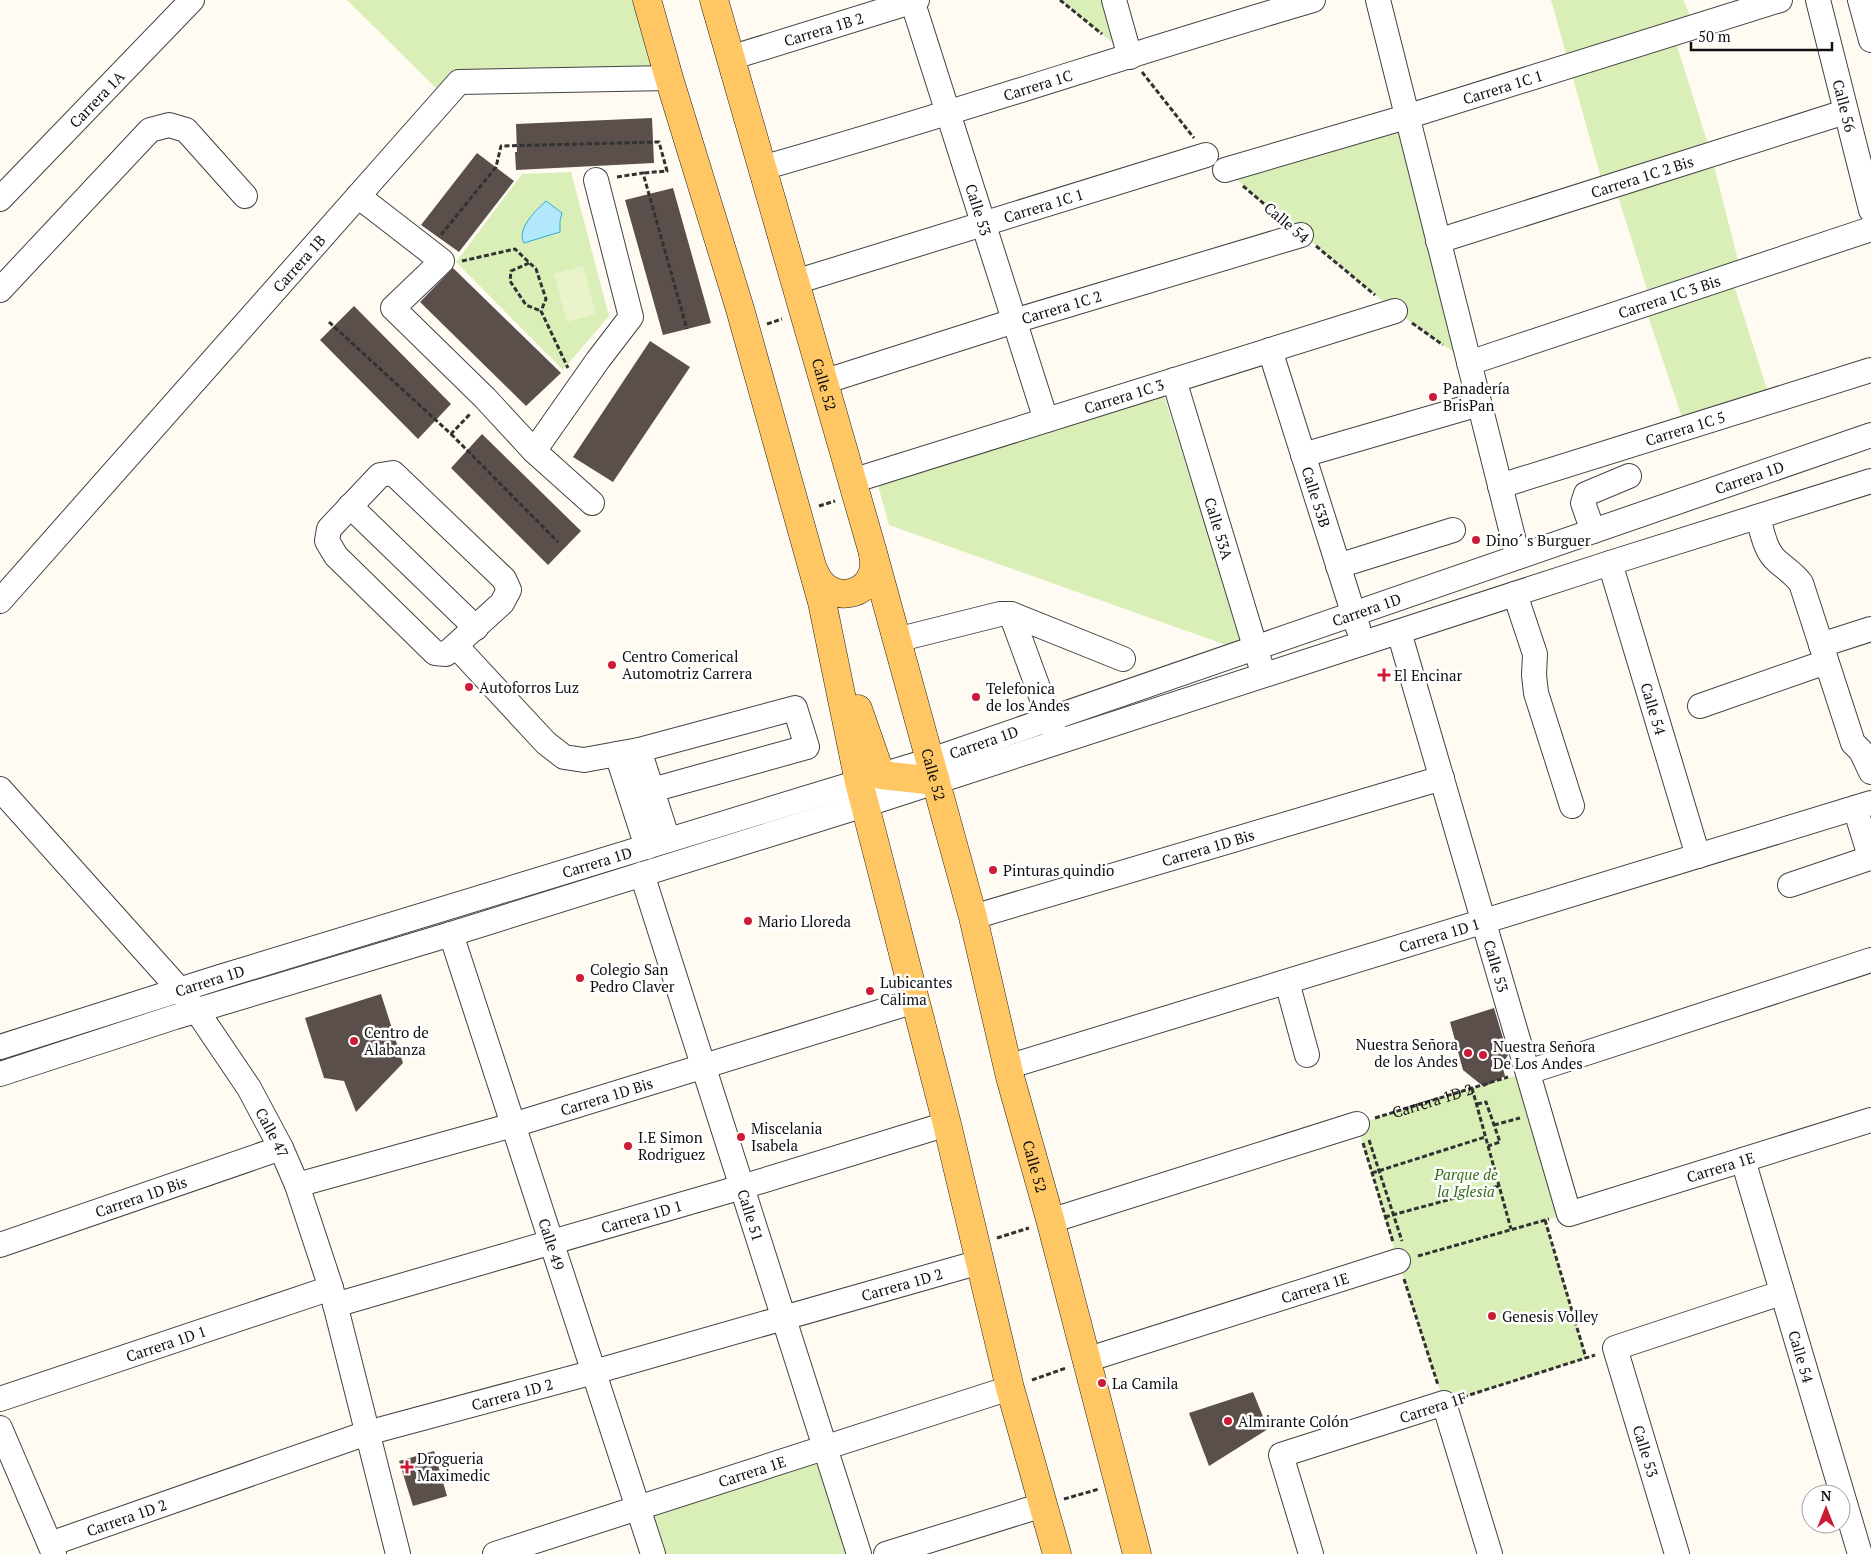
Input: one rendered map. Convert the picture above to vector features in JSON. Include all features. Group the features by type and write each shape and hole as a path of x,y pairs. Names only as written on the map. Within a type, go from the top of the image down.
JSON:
{"main road":[{"path":"647,0 740,310 814,571 868,788 915,1001 1010,1388 1057,1554"},
{"name":"Calle 52","path":"714,0 934,771 973,917 1007,1067 1050,1221 1137,1554"},
{"path":"814,571 817,579 830,591 839,594 857,591 864,586 874,571 873,553"},
{"path":"868,788 934,771"}],"street":[{"name":"Carrera 1A","path":"0,199 192,0"},
{"name":"Carrera 1B 2","path":"730,58 914,0"},
{"name":"Calle 53","path":"914,0 948,114 1046,420"},
{"path":"1114,0 1130,57"},
{"name":"Carrera 1C","path":"762,168 948,114 1313,0"},
{"path":"1378,0 1518,557"},
{"name":"Carrera 1C 1","path":"1225,170 1780,0"},
{"name":"Calle 56","path":"1818,0 1871,210"},
{"path":"1860,0 1871,40"},
{"name":"Carrera 1B","path":"0,601 459,82 669,78"},
{"name":"Carrera 1C 2 Bis","path":"1438,241 1845,112"},
{"path":"0,290 150,130 168,125 186,130 245,196"},
{"name":"Carrera 1C 1","path":"795,282 1206,155"},
{"path":"534,451 577,389 631,317 596,180"},
{"path":"358,196 435,256 394,308 485,398 534,451 592,503"},
{"name":"Carrera 1C 3 Bis","path":"1468,362 1871,229"},
{"name":"Carrera 1C 2","path":"823,382 1014,321 1301,234"},
{"name":"Carrera 1C 3","path":"854,488 1046,420 1396,311"},
{"name":"Calle 53B","path":"1270,350 1363,643"},
{"name":"Carrera 1C 5","path":"1500,486 1871,370"},
{"name":"Calle 53A","path":"1174,380 1264,675"},
{"path":"1303,455 1479,404"},
{"path":"1862,438 1871,422"},
{"name":"Carrera 1D","path":"934,771 1049,719 1862,438"},
{"path":"392,473 504,579 509,590 502,603 476,628 446,654 434,654 336,556 327,541 328,529 380,475 392,473"},
{"path":"1593,531 1583,503 1586,494 1630,476"},
{"name":"Carrera 1D","path":"934,771 1058,742 1610,563 1871,481"},
{"path":"350,506 476,628"},
{"path":"1758,517 1769,552 1776,561 1793,572 1801,583 1853,743 1861,751 1871,772"},
{"path":"1338,566 1452,530"},
{"name":"Calle 54","path":"1610,563 1698,856"},
{"path":"1515,594 1535,654 1534,675 1536,692 1572,806"},
{"path":"896,640 1000,614 1012,614 1122,659"},
{"path":"1012,614 1058,742"},
{"path":"1700,706 1824,654 1871,629"},
{"name":"Calle 53","path":"1399,632 1569,1214"},
{"path":"456,646 546,743 564,757 584,760 628,752 795,708 807,747 652,790"},
{"path":"628,752 652,790 658,843"},
{"path":"628,752 658,843"},
{"name":"Carrera 1D Bis","path":"973,917 1442,778"},
{"name":"Carrera 1D","path":"0,1047 658,843 868,788"},
{"name":"Carrera 1D","path":"0,1074 197,1011 642,874 868,788"},
{"name":"Calle 47","path":"0,789 197,1011 248,1088 281,1148 298,1185 333,1296 398,1554"},
{"path":"1790,885 1867,859 1869,853 1863,805"},
{"name":"Carrera 1D 1","path":"1007,1067 1863,805"},
{"name":"Calle 51","path":"642,874 859,1554"},
{"name":"Calle 49","path":"452,934 653,1554"},
{"path":"1528,1072 1871,960"},
{"path":"1287,982 1307,1055"},
{"name":"Carrera 1D Bis","path":"298,1185 513,1125 915,1001"},
{"name":"Carrera 1E","path":"1569,1214 1871,1120"},
{"name":"Carrera 1D 1","path":"0,1399 333,1296 552,1243 946,1124"},
{"path":"1050,1221 1363,1130"},
{"name":"Carrera 1D Bis","path":"0,1245 281,1148"},
{"name":"Calle 54","path":"1743,1160 1860,1554"},
{"name":"Carrera 1E","path":"1086,1360 1400,1252"},
{"name":"Carrera 1D 2","path":"52,1549 367,1433 784,1319 978,1253"},
{"name":"Calle 53","path":"1677,1554 1615,1348 1781,1292"},
{"name":"Carrera 1E","path":"495,1554 1010,1388"},
{"path":"1444,1403 1490,1554"},
{"name":"Carrera 1F","path":"1311,1554 1281,1455 1444,1403"},
{"path":"0,1428 52,1549"},
{"path":"886,1554 1043,1504"}],"path":[{"path":"1060,0 1130,57 1206,155"},
{"path":"541,311 546,299 536,269 514,249 456,262 435,256 496,167 501,146 659,142 667,171 596,180"},
{"name":"Calle 54","path":"1225,170 1396,311 1468,362"},
{"path":"643,173 687,329"},
{"path":"529,263 511,271 510,281 526,305 541,311 577,389"},
{"path":"329,322 451,434 558,542"},
{"path":"451,434 485,398"},
{"path":"797,513 854,488"},
{"name":"Carrera 1D 2","path":"1363,1130 1472,1088 1528,1072"},
{"path":"1363,1130 1393,1214 1400,1252 1511,1230 1472,1088"},
{"path":"1477,1104 1486,1102 1500,1142 1488,1146"},
{"path":"1494,1125 1540,1113"},
{"path":"1372,1173 1486,1137"},
{"path":"1385,1217 1499,1186"},
{"name":"Carrera 1F","path":"1444,1403 1586,1358 1545,1220 1511,1230"},
{"path":"978,1253 1050,1221"},
{"path":"1010,1388 1086,1360"},
{"path":"1043,1504 1118,1483"}],"green space":[{"path":"347,0 647,0 669,78 459,82 445,97"},
{"path":"1060,0 1114,0 1130,57"},
{"path":"1551,0 1683,0 1695,26 1673,33 1711,154 1741,272 1731,276 1768,392 1682,417 1644,304 1651,302 1612,177 1601,178"},
{"path":"1406,117 1469,363 1395,311 1225,170"},
{"path":"571,172 609,316 563,370 456,262 522,174"},
{"path":"583,266 596,314 567,322 554,274"},
{"path":"1163,393 1242,638 1226,645 889,525 877,482"},
{"name":"Parque de la Iglesia","path":"1528,1072 1569,1214 1545,1220 1586,1358 1444,1403 1398,1261 1357,1124"},
{"path":"824,1449 859,1554 653,1554 638,1509"}],"water":[{"path":"546,201 562,213 560,232 524,243 522,238 523,232 528,220"}],"building":[{"path":"652,118 654,163 516,170 516,124"},
{"path":"477,153 514,181 459,252 421,225"},
{"path":"673,188 711,323 663,335 625,200"},
{"path":"453,268 561,373 526,406 420,302"},
{"path":"354,306 451,404 418,439 320,340"},
{"path":"650,341 690,367 613,482 573,457"},
{"path":"482,434 581,531 548,565 451,468"},
{"name":"Centro de Alabanza","path":"381,994 403,1063 356,1112 344,1081 324,1078 305,1018"},
{"name":"Nuestra Señora De Los Andes","path":"1494,1008 1508,1055 1502,1065 1505,1076 1484,1087 1463,1070 1450,1022"},
{"name":"Almirante Colón","path":"1253,1392 1268,1429 1209,1466 1189,1413"},
{"path":"434,1451 447,1496 413,1506 399,1461"}],"place":[{"name":"Panadería BrisPan","path":"1433,397"},
{"name":"Dino´ s Burguer","path":"1476,540"},
{"name":"Centro Comerical Automotriz Carrera","path":"612,665"},
{"name":"El Encinar","path":"1384,675"},
{"name":"Autoforros Luz","path":"469,687"},
{"name":"Telefonica de los Andes","path":"976,697"},
{"name":"Pinturas quindio","path":"993,870"},
{"name":"Mario Lloreda","path":"748,921"},
{"name":"Colegio San Pedro Claver","path":"580,978"},
{"name":"Lubicantes Calima","path":"870,991"},
{"name":"Centro de Alabanza","path":"354,1041"},
{"name":"Nuestra Señora de los Andes","path":"1468,1053"},
{"name":"Nuestra Señora De Los Andes","path":"1483,1055"},
{"name":"Miscelania Isabela","path":"741,1137"},
{"name":"I.E Simon Rodriguez","path":"628,1146"},
{"name":"Genesis Volley","path":"1492,1316"},
{"name":"La Camila","path":"1102,1383"},
{"name":"Almirante Colón","path":"1228,1421"},
{"name":"Drogueria Maximedic","path":"407,1467"}]}
